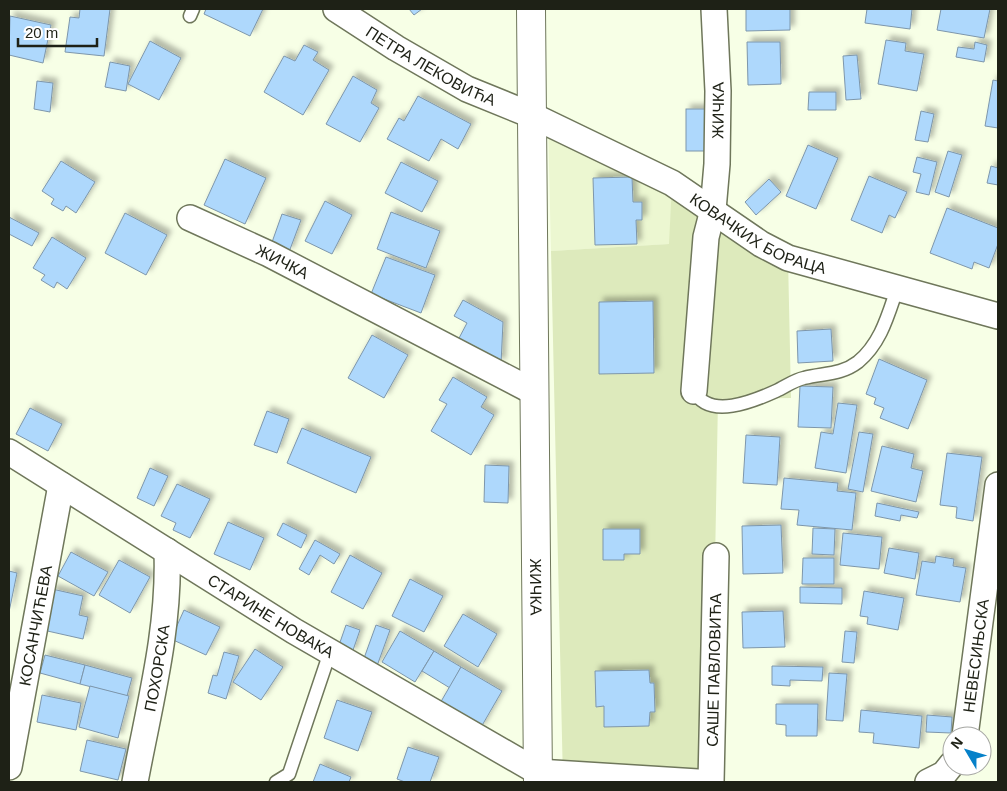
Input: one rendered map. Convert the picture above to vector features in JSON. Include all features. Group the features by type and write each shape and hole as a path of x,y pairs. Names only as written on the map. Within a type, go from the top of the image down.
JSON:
{"main road":[{"name":"ЖИЧКА","path":"531,9 538,777"}],"street":[{"name":"ПЕТРА ЛЕКОВИЋА","path":"336,9 396,48 467,89 532,115"},
{"name":"ЖИЧКА","path":"694,392 706,237 713,210 717,164 718,91 714,9"},
{"name":"КОВАЧКИХ БОРАЦА","path":"532,115 672,183 761,244 788,258 998,316"},
{"name":"ЖИЧКА","path":"190,218 269,254 534,392"},
{"name":"СТАРИНЕ НОВАКА","path":"9,452 167,552 538,777"},
{"name":"КОСАНЧИЋЕВА","path":"9,768 61,485"},
{"name":"НЕВЕСИЊСКА","path":"966,726 998,485"},
{"name":"ПОХОРСКА","path":"135,782 160,655 169,586 167,552"},
{"name":"САШЕ ПАВЛОВИЋА","path":"712,782 716,556"},
{"path":"928,782 942,775"},
{"path":"538,777 698,782"}],"lane":[{"path":"694,392 703,403 728,407 775,392 803,378 846,370 859,361 882,332 897,289"},
{"path":"276,782 289,774 330,652"}],"shaded area":[{"path":"548,124 672,183 670,244 551,251"},
{"path":"672,183 788,258 791,398 718,399 711,782 563,782 551,251 669,244"}],"building":[{"path":"80,9 110,9 104,56 65,52 70,17 79,18"},
{"path":"206,9 263,9 250,36 204,14"},
{"path":"409,9 422,9 414,15"},
{"path":"746,9 790,9 790,30 746,31"},
{"path":"867,9 912,9 910,29 865,23"},
{"path":"941,9 990,9 984,38 937,30"},
{"path":"10,16 51,25 43,63 9,55"},
{"path":"886,40 906,43 905,51 924,54 917,91 878,84"},
{"path":"150,41 181,58 159,100 128,84"},
{"path":"747,42 780,42 781,84 748,85"},
{"path":"975,42 987,45 984,62 956,57 958,47 974,49"},
{"path":"304,45 318,52 313,60 329,70 303,115 264,92 284,56 295,61"},
{"path":"857,55 861,99 846,100 843,56"},
{"path":"110,62 130,66 126,91 105,87"},
{"path":"353,76 377,90 371,103 379,108 360,142 326,124"},
{"path":"993,80 998,81 998,128 985,126"},
{"path":"37,81 53,83 50,112 34,109"},
{"path":"809,92 836,92 836,110 808,110"},
{"path":"418,96 471,124 458,149 441,139 429,161 387,139 399,118 404,121"},
{"path":"686,109 706,109 706,151 686,151"},
{"path":"921,111 934,114 928,142 915,140"},
{"path":"808,145 838,158 816,209 786,196"},
{"path":"948,151 962,155 949,197 935,192"},
{"path":"917,157 937,162 929,195 916,192 921,174 913,172"},
{"path":"225,159 266,178 245,224 204,205"},
{"path":"61,161 95,182 76,213 66,206 63,211 51,204 54,199 42,191"},
{"path":"401,162 438,181 422,212 385,193"},
{"path":"991,166 998,168 998,185 987,183"},
{"path":"869,176 907,192 895,218 889,215 882,233 851,220"},
{"path":"632,177 633,202 642,202 642,220 636,220 637,244 595,245 593,178"},
{"path":"769,179 781,192 756,215 745,202"},
{"path":"325,201 352,215 332,254 305,241"},
{"path":"947,208 998,228 998,244 989,268 974,262 972,269 930,253"},
{"path":"391,212 440,231 426,268 377,249"},
{"path":"125,213 167,235 146,275 105,253"},
{"path":"282,214 301,220 289,252 271,245"},
{"path":"9,217 39,233 32,246 9,234"},
{"path":"52,237 86,258 67,289 57,282 54,288 41,280 45,275 33,268"},
{"path":"386,257 435,275 421,313 371,294"},
{"path":"463,300 503,322 501,364 458,340 467,323 454,316"},
{"path":"653,301 654,373 599,374 599,302"},
{"path":"831,329 833,361 798,363 797,331"},
{"path":"372,335 408,355 384,398 348,378"},
{"path":"879,359 927,380 908,429 880,418 884,408 874,404 876,398 866,394"},
{"path":"453,377 487,397 481,407 494,415 471,455 431,431 447,404 439,400"},
{"path":"800,386 833,387 831,428 798,427"},
{"path":"838,403 857,405 846,473 815,468 821,432 833,434"},
{"path":"30,408 62,424 48,451 16,434"},
{"path":"267,411 289,419 277,453 254,445"},
{"path":"302,428 371,457 356,493 287,463"},
{"path":"859,432 873,434 863,492 848,489"},
{"path":"746,435 780,437 777,485 743,483"},
{"path":"882,446 914,454 911,468 923,471 916,502 871,491"},
{"path":"947,453 982,457 973,521 956,518 957,507 940,505"},
{"path":"485,465 509,466 508,503 484,502"},
{"path":"150,468 168,476 154,506 137,498"},
{"path":"784,478 838,483 837,491 856,493 852,530 797,525 799,510 781,509"},
{"path":"177,484 210,499 190,538 173,530 176,523 161,516"},
{"path":"877,503 919,512 917,518 901,515 900,521 875,516"},
{"path":"228,522 264,538 250,570 214,554"},
{"path":"283,523 307,535 301,548 277,535"},
{"path":"781,525 783,573 743,574 742,526"},
{"path":"813,528 835,529 834,555 812,554"},
{"path":"603,529 640,529 640,554 624,554 624,560 603,560"},
{"path":"843,533 882,537 879,569 840,565"},
{"path":"315,540 340,554 334,564 320,555 309,575 299,569"},
{"path":"889,548 919,553 915,579 884,573"},
{"path":"71,552 108,572 94,596 58,576"},
{"path":"350,555 382,573 363,609 331,592"},
{"path":"936,556 954,559 953,566 966,568 960,602 916,595 922,561 935,563"},
{"path":"803,558 834,558 834,584 802,584"},
{"path":"119,560 150,577 130,613 99,595"},
{"path":"9,571 17,573 9,612"},
{"path":"410,579 443,596 424,632 392,616"},
{"path":"800,587 842,588 842,604 800,603"},
{"path":"52,589 83,596 79,615 88,617 83,639 43,630"},
{"path":"864,591 904,598 898,630 867,624 868,617 860,616"},
{"path":"184,610 220,627 206,655 171,639"},
{"path":"783,611 785,647 743,648 742,612"},
{"path":"463,614 497,634 478,667 444,646"},
{"path":"346,625 360,630 352,653 338,648"},
{"path":"376,625 390,630 377,666 363,661"},
{"path":"400,631 434,651 415,682 382,662"},
{"path":"845,631 857,632 854,663 842,662"},
{"path":"255,649 283,667 261,700 233,682"},
{"path":"434,651 461,667 450,688 422,671"},
{"path":"224,652 239,656 226,699 208,693 213,675 217,676"},
{"path":"45,655 85,665 80,684 40,673"},
{"path":"85,665 132,678 127,696 80,684"},
{"path":"772,666 823,667 822,681 790,680 790,686 772,685"},
{"path":"461,667 502,691 480,729 439,705"},
{"path":"649,670 650,683 654,683 655,712 650,712 649,726 604,727 604,706 596,707 595,671"},
{"path":"829,673 847,674 843,721 826,720"},
{"path":"90,686 129,696 118,738 79,727"},
{"path":"42,695 81,703 76,730 37,722"},
{"path":"337,700 372,712 358,751 324,738"},
{"path":"776,704 818,704 817,736 786,736 786,725 776,724"},
{"path":"861,710 922,716 919,748 873,743 874,733 859,732"},
{"path":"927,715 952,717 951,726 942,726 942,733 926,732"},
{"path":"87,740 126,749 118,780 80,771"},
{"path":"408,747 439,757 430,782 405,782 397,779"},
{"path":"320,764 351,777 349,782 313,782"}]}
